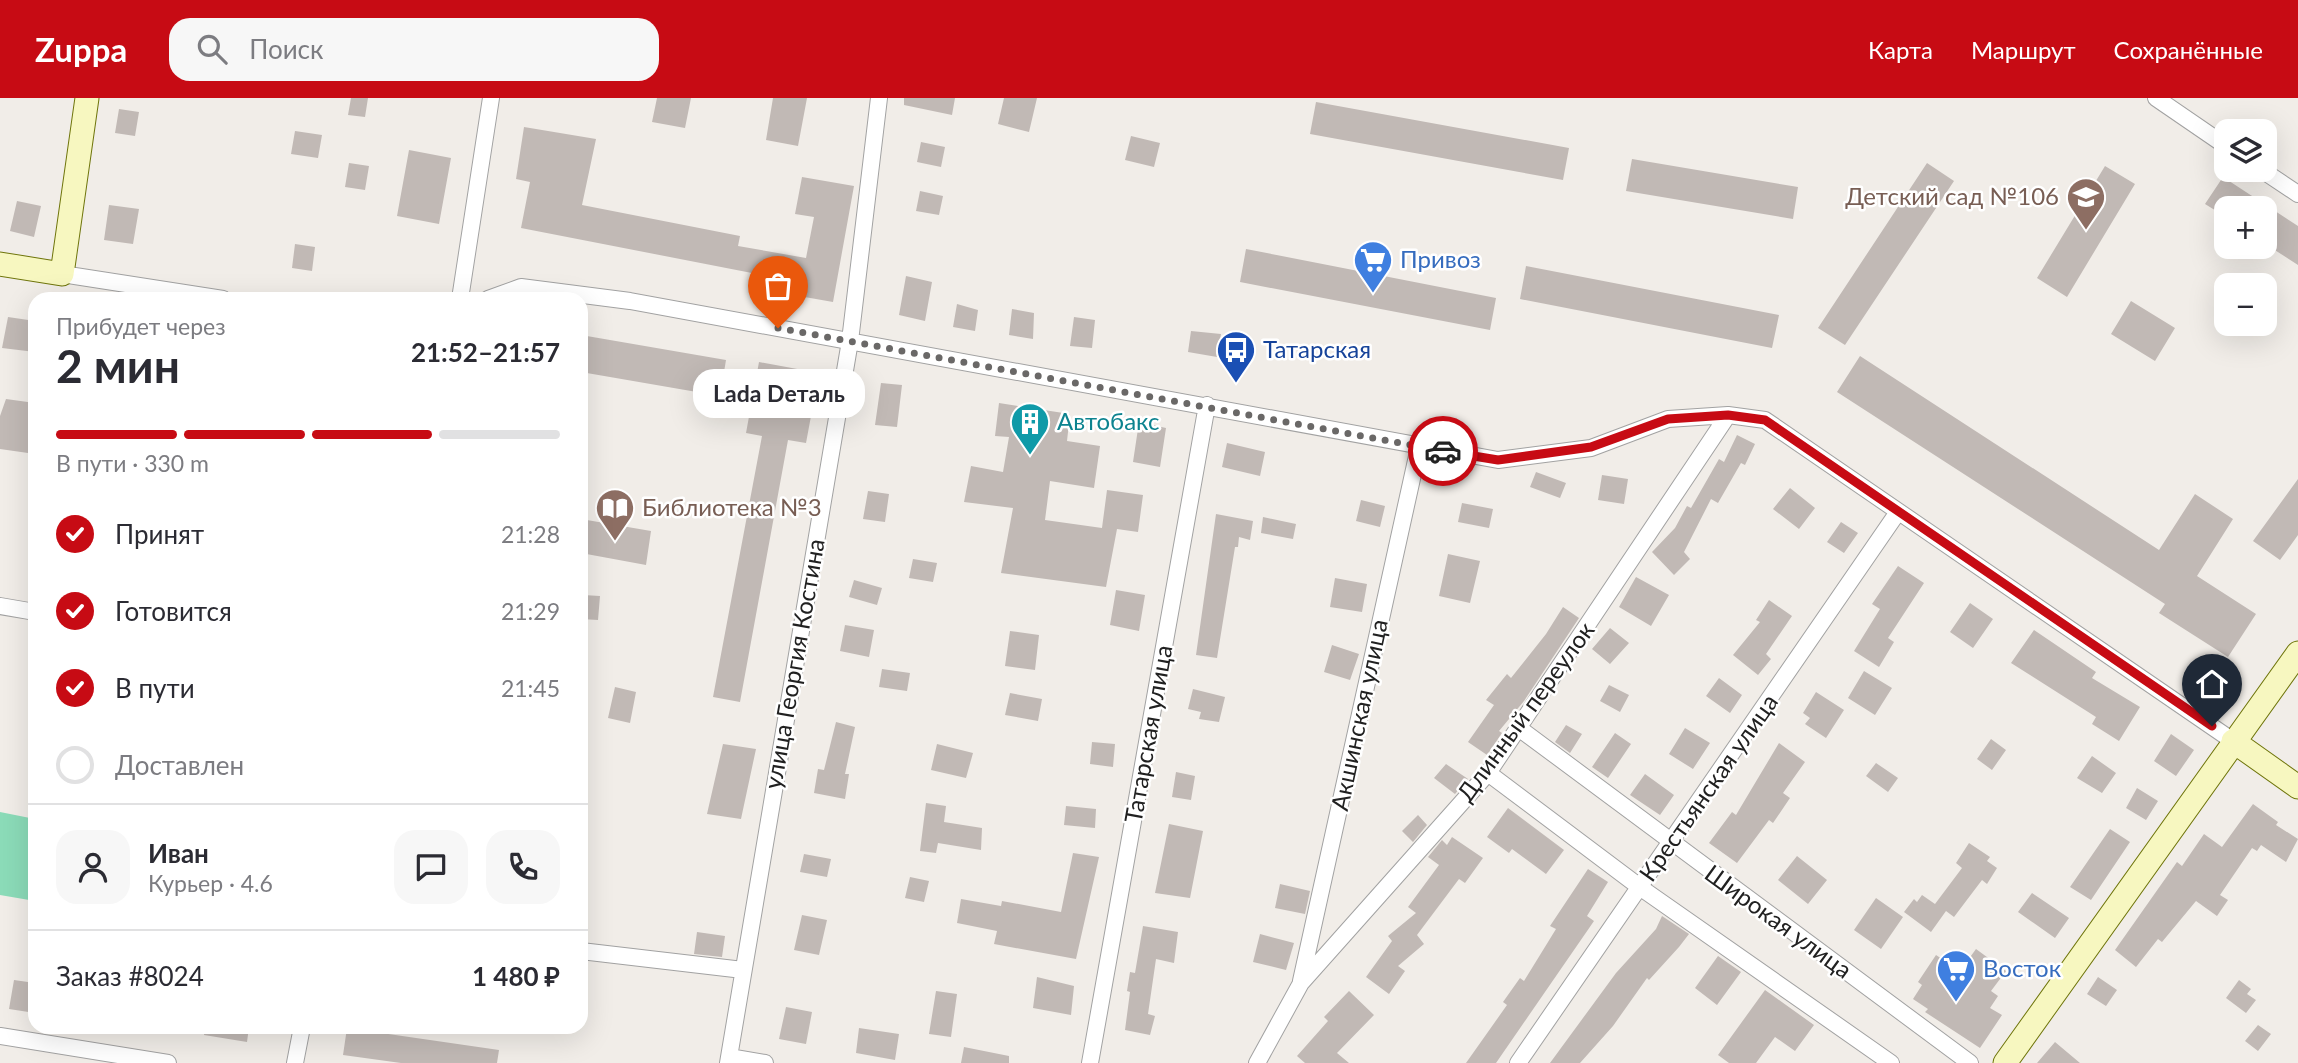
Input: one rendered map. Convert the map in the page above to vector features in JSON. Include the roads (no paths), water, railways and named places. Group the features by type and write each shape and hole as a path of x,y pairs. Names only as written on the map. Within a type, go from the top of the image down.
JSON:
{"main road":[{"path":"0,264 62,274 87,98"},
{"path":"2005,1063 2298,653"},
{"path":"2233,741 2298,787"}],"street":[{"path":"461,292 491,98"},
{"name":"улица Георгия Костина","path":"729,1060 850,341 879,98"},
{"path":"2156,98 2214,138"},
{"path":"2277,180 2298,194"},
{"path":"62,274 138,292"},
{"path":"507,292 521,287 560,292"},
{"path":"588,296 1207,405 1498,460 1591,447 1668,419 1728,415 1765,420 2233,741"},
{"name":"Татарская улица","path":"1090,1063 1207,405"},
{"name":"Длинный переулок","path":"1256,1063 1301,983 1488,773 1728,415"},
{"name":"Акшинская улица","path":"1301,983 1419,447"},
{"name":"Крестьянская улица","path":"1518,1063 1672,844 1899,512"},
{"path":"0,606 28,611"},
{"name":"Широкая улица","path":"1520,729 1970,1063"},
{"name":"Широкая улица","path":"1488,773 1641,888 1891,1063"},
{"path":"588,952 743,970"},
{"path":"295,1063 301,1034"},
{"path":"0,1036 168,1063"},
{"path":"729,1060 765,1063"}],"place":[{"name":"Детский сад №106","path":"2086,231"},
{"name":"Привоз","path":"1373,294"},
{"name":"Lada Dеталь","path":"778,328"},
{"name":"Татарская","path":"1236,384"},
{"name":"Автобакс","path":"1030,456"},
{"name":"Библиотека №3","path":"615,542"},
{"name":"Восток","path":"1956,1003"}]}
